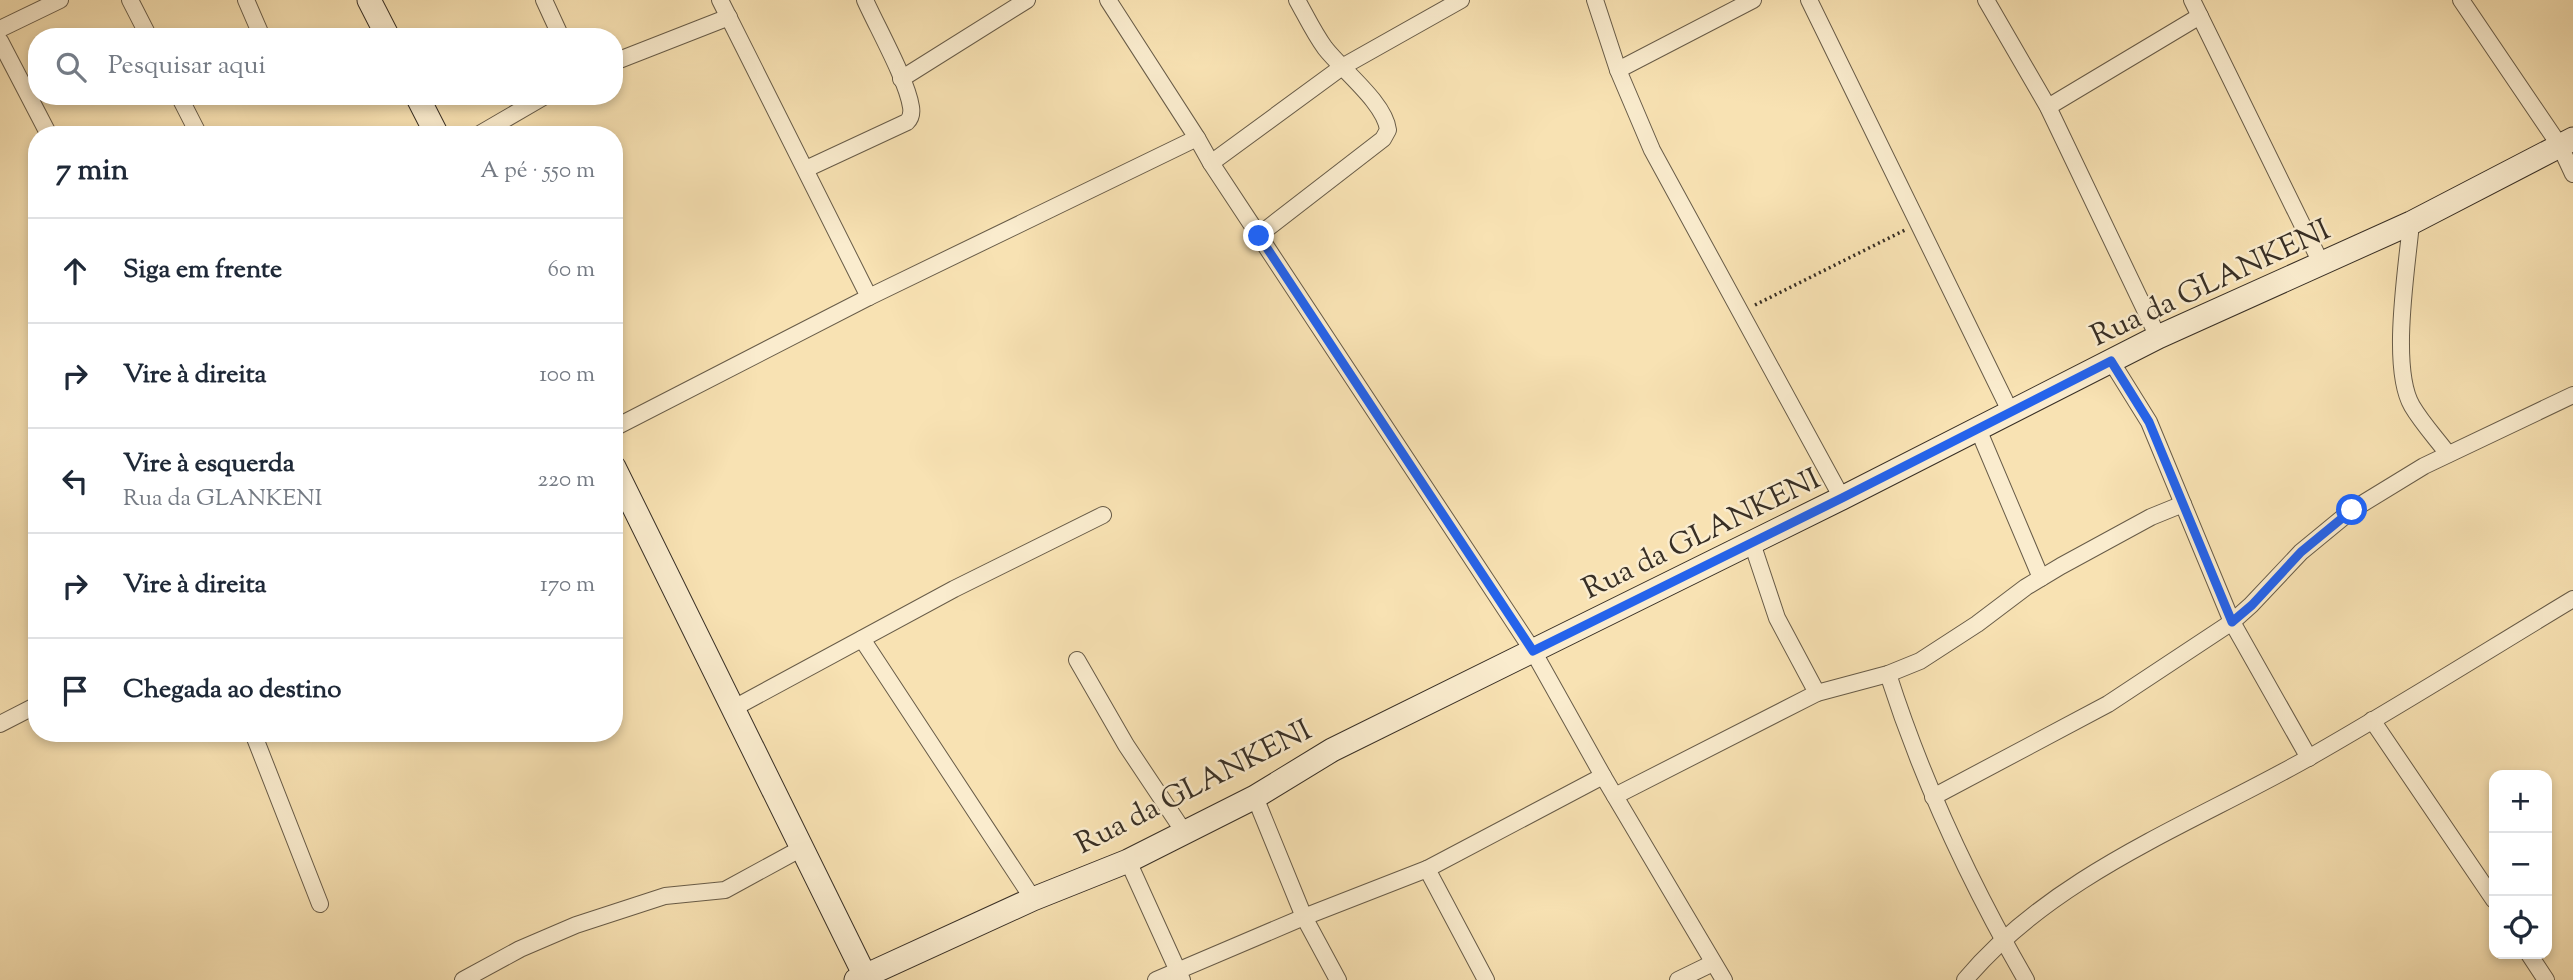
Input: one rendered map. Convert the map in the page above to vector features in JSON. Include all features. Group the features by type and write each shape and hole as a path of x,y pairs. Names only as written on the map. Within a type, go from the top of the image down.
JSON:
{"street":[{"path":"0,29 60,0"},
{"path":"130,0 144,28"},
{"path":"246,0 258,28"},
{"path":"369,0 383,28"},
{"path":"544,0 557,28"},
{"path":"720,0 869,296"},
{"path":"806,169 911,118 912,108 901,79 865,0"},
{"path":"901,79 1027,0"},
{"path":"1108,0 1211,163 1533,651 1603,776 1724,980"},
{"path":"1259,236 1386,135 1388,125 1370,98 1313,31 1297,0"},
{"path":"1211,163 1342,68 1461,0"},
{"path":"1595,0 1618,71 1652,150 1842,498"},
{"path":"1618,71 1753,0"},
{"path":"1809,0 2011,413"},
{"path":"1986,0 2048,107 2158,337"},
{"path":"2192,0 2321,263"},
{"path":"2461,0 2566,142 2573,174"},
{"path":"2048,107 2200,16"},
{"path":"623,58 729,17"},
{"path":"0,41 28,95"},
{"path":"33,105 44,126"},
{"path":"184,105 194,126"},
{"path":"422,105 432,126"},
{"path":"493,126 530,105"},
{"path":"623,424 869,296 1197,138"},
{"name":"Rua da GLANKENI","path":"863,978 1033,899 1128,861 1255,797 1332,750 1842,498 2158,337 2411,223 2566,142"},
{"path":"2411,223 2402,326 2405,386 2412,405 2448,454"},
{"path":"2111,361 2149,422 2232,622 2309,758"},
{"path":"1933,797 2097,711 2232,622 2252,605 2301,552 2352,510 2448,454 2573,395"},
{"path":"1978,429 2040,578"},
{"path":"623,485 734,708 863,978"},
{"path":"1615,796 1817,694 1888,674 1920,661 2040,578 2151,517 2183,504"},
{"path":"734,708 954,589 1103,514"},
{"path":"1752,543 1777,618 1817,694"},
{"path":"1965,980 2025,919 2116,861 2309,758 2573,600"},
{"path":"862,639 1033,899"},
{"path":"1077,660 1126,745 1184,832"},
{"path":"1888,674 1908,737 1933,797 2002,940 2026,980"},
{"path":"0,724 28,710"},
{"path":"2372,720 2491,896"},
{"path":"257,742 320,904"},
{"path":"1156,980 1180,975 1304,917 1427,869 1603,776"},
{"path":"1255,797 1304,917 1338,980"},
{"path":"463,980 520,949 576,925 665,896 725,890 802,848"},
{"path":"1128,861 1180,975"},
{"path":"1427,869 1486,980"},
{"path":"2532,959 2546,980"},
{"path":"1678,980 1713,963"}],"path":[{"path":"1741,312 1919,223"}],"route":[{"path":"1259,236 1533,651 2111,361 2149,422 2232,622 2252,605 2287,565 2352,510"}]}
